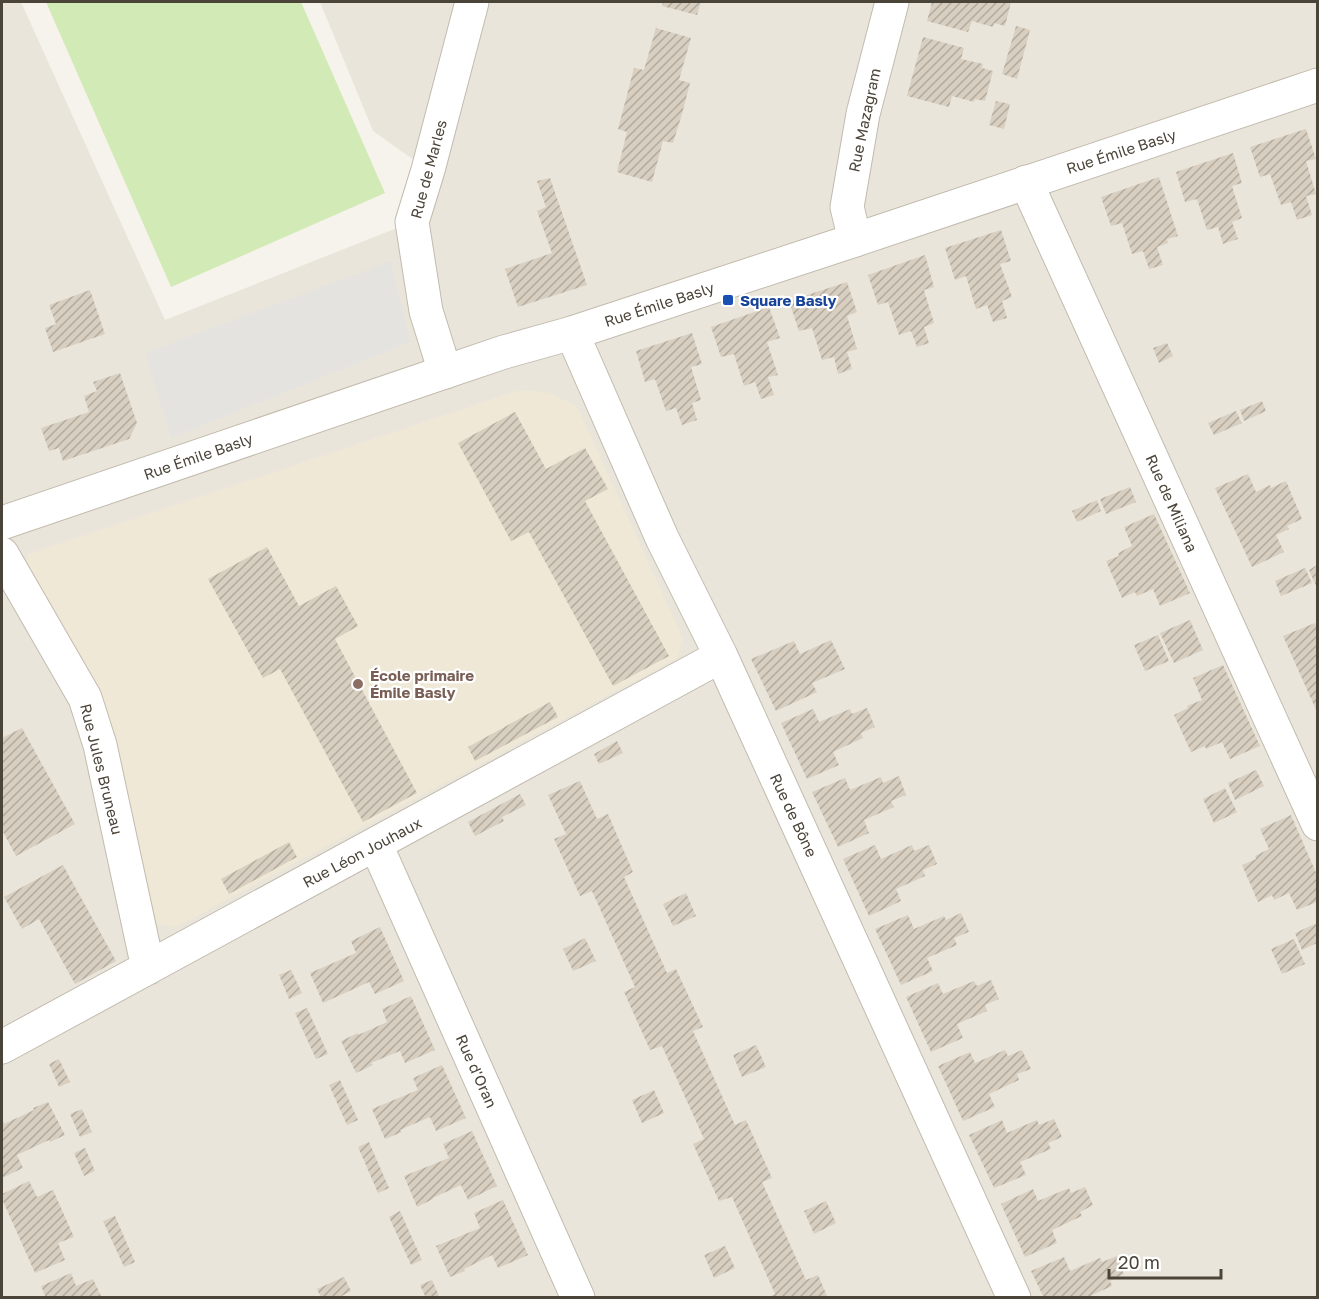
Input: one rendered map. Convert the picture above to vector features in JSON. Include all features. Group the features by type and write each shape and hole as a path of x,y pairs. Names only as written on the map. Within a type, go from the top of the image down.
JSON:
{"street":[{"name":"Rue de Marles","path":"446,372 426,310 412,222 472,2"},
{"name":"Rue Mazagram","path":"855,240 847,207 863,114 892,2"},
{"name":"Rue Émile Basly","path":"2,524 504,352 572,333 1317,85"},
{"name":"Rue de Miliana","path":"1026,182 1317,824"},
{"name":"Rue de Bône","path":"572,333 662,538 722,656 1014,1298"},
{"name":"Rue Jules Bruneau","path":"2,554 85,698 100,745 148,968"},
{"name":"Rue Léon Jouhaux","path":"2,1047 722,656"},
{"name":"Rue d'Oran","path":"376,845 578,1298"}],"shaded area":[{"path":"2,2 21,2 165,320 412,222 428,170 373,131 320,2 1317,2 1317,1297 2,1298"},
{"path":"391,261 410,342 171,438 145,353"},
{"name":"École primaire Émile Basly","path":"520,390 549,393 574,405 579,411 683,639 677,658 174,928 157,923 107,729 25,568 28,554"}],"green space":[{"path":"46,2 301,2 385,193 171,287"}],"building":[{"path":"663,2 701,2 697,15 662,6"},
{"path":"932,2 1011,2 1005,26 994,23 993,27 972,21 968,32 927,21"},
{"path":"1016,26 1030,30 1017,79 1002,74"},
{"path":"656,28 691,38 679,80 690,83 673,143 663,141 652,182 617,172 627,132 618,129 634,68 644,70"},
{"path":"923,37 964,48 961,59 983,64 982,68 993,71 985,101 975,99 974,102 952,96 949,107 907,96"},
{"path":"996,101 1010,104 1004,129 989,125"},
{"path":"1306,129 1316,159 1306,161 1316,194 1306,196 1312,215 1297,220 1291,202 1281,205 1270,174 1260,177 1250,147"},
{"path":"1233,153 1242,183 1232,186 1242,218 1232,222 1238,239 1223,244 1218,227 1207,230 1197,199 1185,202 1176,172"},
{"path":"1159,177 1178,236 1167,239 1168,243 1157,247 1163,265 1149,269 1143,251 1132,254 1122,223 1111,226 1101,197"},
{"path":"550,178 587,285 518,307 505,269 552,253 537,211 546,207 537,181"},
{"path":"1001,230 1011,261 1000,264 1012,297 1002,301 1007,318 993,322 987,305 976,309 966,276 955,280 945,248"},
{"path":"925,255 934,287 924,290 934,323 924,327 929,343 917,347 911,331 899,335 888,302 878,305 868,275"},
{"path":"847,282 857,312 847,316 857,349 847,352 852,369 838,374 834,357 822,360 812,328 799,331 789,301"},
{"path":"90,290 105,334 53,352 45,328 56,324 49,305"},
{"path":"769,307 780,338 767,342 778,375 768,377 774,395 761,399 755,382 744,386 734,354 721,357 711,327"},
{"path":"692,333 702,364 691,367 701,400 692,403 697,420 682,425 676,408 666,411 655,379 645,382 636,351"},
{"path":"1167,343 1173,356 1159,363 1153,348"},
{"path":"120,373 137,423 129,439 63,461 59,448 49,451 41,428 89,412 84,396 97,391 93,382"},
{"path":"1262,401 1266,411 1244,421 1240,410"},
{"path":"1236,411 1242,423 1214,435 1208,423"},
{"path":"515,412 546,469 585,448 608,489 585,501 669,656 613,686 529,532 511,541 458,443"},
{"path":"1248,474 1256,492 1286,481 1302,519 1287,526 1289,529 1276,535 1284,552 1252,567 1215,488"},
{"path":"1130,487 1136,502 1106,514 1100,499"},
{"path":"1097,500 1101,511 1077,522 1072,511"},
{"path":"1154,514 1190,593 1160,606 1153,589 1137,596 1135,592 1122,598 1106,561 1119,556 1118,553 1132,546 1124,527"},
{"path":"267,547 299,606 336,586 358,626 335,639 417,793 363,822 280,669 263,678 208,579"},
{"path":"1317,565 1317,588 1309,570"},
{"path":"1305,568 1312,583 1281,596 1275,581"},
{"path":"1190,620 1203,650 1174,663 1160,633"},
{"path":"1315,623 1317,628 1317,712 1283,636"},
{"path":"1158,635 1169,661 1145,671 1134,645"},
{"path":"831,640 845,669 812,683 817,692 776,711 751,659 794,641 800,654"},
{"path":"1223,665 1260,746 1230,759 1222,742 1191,752 1174,715 1202,700 1193,678"},
{"path":"550,702 558,717 475,761 468,747"},
{"path":"867,708 875,727 861,733 863,738 833,752 839,765 807,779 781,723 813,709 819,722 850,709 852,714"},
{"path":"22,728 75,824 16,856 2,830 2,738"},
{"path":"617,741 623,753 599,764 594,754"},
{"path":"1256,770 1264,786 1235,800 1228,783"},
{"path":"899,776 906,795 891,801 894,807 864,820 869,833 838,847 812,792 845,778 850,790 881,777 883,783"},
{"path":"580,781 597,819 608,814 633,872 624,877 667,973 676,969 703,1027 693,1031 735,1125 746,1120 772,1178 762,1182 806,1280 818,1275 828,1298 767,1298 775,1294 732,1197 719,1201 693,1144 704,1139 662,1046 650,1050 624,992 635,987 592,891 580,896 554,839 566,834 548,795"},
{"path":"1225,788 1237,812 1214,823 1203,799"},
{"path":"520,794 526,805 502,817 504,821 475,836 468,822"},
{"path":"1291,815 1317,875 1317,902 1297,910 1289,893 1274,900 1272,895 1258,902 1242,865 1256,859 1255,856 1269,849 1260,829"},
{"path":"289,842 297,857 229,894 221,879"},
{"path":"875,845 881,859 912,845 914,851 929,845 937,864 923,870 925,876 896,889 901,901 869,916 843,859"},
{"path":"63,865 116,961 75,984 39,919 22,929 4,897"},
{"path":"686,893 696,916 673,926 663,904"},
{"path":"961,913 969,932 954,938 957,945 927,958 933,971 901,985 875,929 908,915 914,929 944,916 946,920"},
{"path":"1317,923 1317,943 1302,950 1295,933"},
{"path":"380,927 404,981 375,994 369,982 323,1003 310,973 356,953 351,941"},
{"path":"585,938 596,961 573,971 563,949"},
{"path":"1294,939 1305,964 1282,974 1271,949"},
{"path":"291,970 302,993 289,999 279,975"},
{"path":"991,980 999,999 985,1005 987,1011 957,1024 963,1038 931,1052 906,997 938,983 943,994 974,981 977,986"},
{"path":"411,996 435,1050 405,1063 400,1051 371,1063 373,1065 356,1073 341,1041 387,1022 382,1009"},
{"path":"307,1008 328,1054 316,1059 295,1013"},
{"path":"756,1045 766,1067 742,1077 733,1055"},
{"path":"1005,1050 1008,1056 1022,1050 1031,1069 1017,1074 1019,1080 989,1094 995,1107 963,1121 938,1066 970,1052 975,1063"},
{"path":"59,1059 70,1082 59,1087 49,1064"},
{"path":"442,1065 466,1118 436,1131 430,1117 385,1139 372,1109 418,1090 413,1078"},
{"path":"340,1080 358,1120 347,1125 329,1085"},
{"path":"654,1090 664,1113 642,1123 632,1100"},
{"path":"48,1102 65,1135 17,1155 23,1168 2,1178 2,1119 4,1124"},
{"path":"82,1109 92,1132 80,1137 70,1114"},
{"path":"1054,1119 1062,1137 1048,1143 1051,1149 1020,1162 1026,1175 994,1188 969,1135 1002,1120 1007,1133 1037,1120 1039,1125"},
{"path":"472,1131 497,1186 468,1200 461,1185 417,1207 404,1176 449,1158 443,1144"},
{"path":"369,1142 389,1188 378,1193 358,1147"},
{"path":"85,1148 95,1171 84,1176 74,1153"},
{"path":"29,1181 37,1197 53,1190 74,1237 58,1243 65,1260 35,1273 2,1199 2,1194"},
{"path":"1085,1187 1093,1205 1080,1212 1082,1216 1052,1230 1057,1243 1025,1257 1001,1204 1033,1189 1038,1201 1069,1188 1071,1193"},
{"path":"503,1200 528,1255 498,1268 492,1255 450,1277 436,1246 480,1228 474,1213"},
{"path":"826,1201 836,1223 814,1234 804,1211"},
{"path":"400,1211 422,1260 411,1265 389,1217"},
{"path":"115,1216 135,1262 124,1267 103,1221"},
{"path":"725,1246 735,1268 714,1278 704,1255"},
{"path":"1117,1256 1124,1274 1110,1281 1112,1286 1086,1298 1044,1298 1031,1271 1064,1257 1070,1271 1100,1258 1102,1262"},
{"path":"71,1273 76,1286 93,1279 102,1298 46,1298 41,1286"},
{"path":"344,1277 351,1291 338,1298 321,1298 317,1289"},
{"path":"432,1280 440,1298 426,1298 420,1285"}],"place":[{"name":"Square Basly","path":"728,300"},
{"name":"École primaire Émile Basly","path":"358,684"}]}
